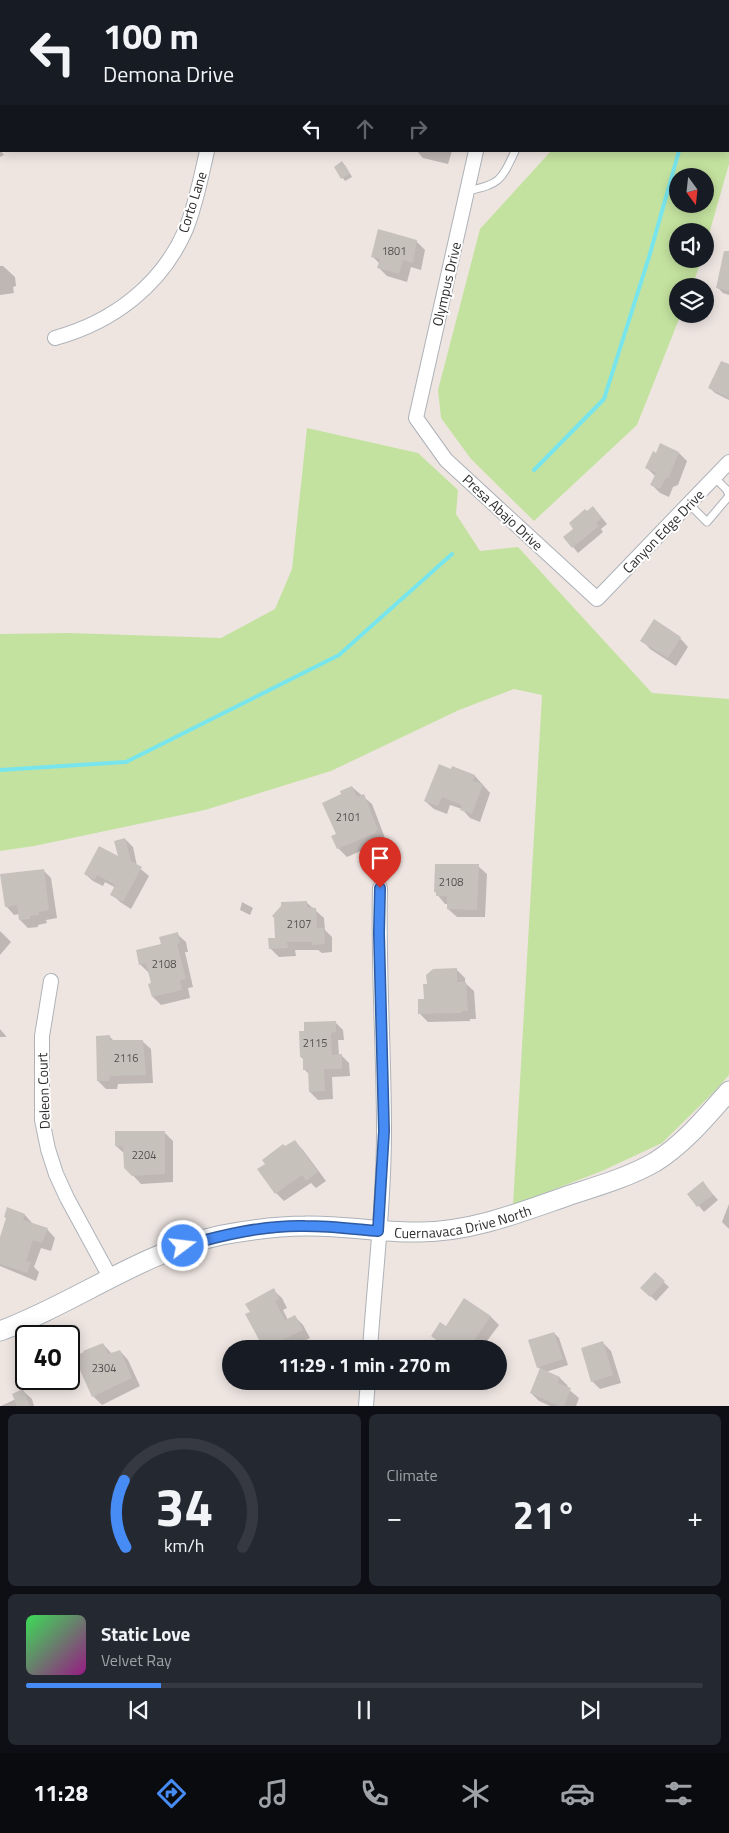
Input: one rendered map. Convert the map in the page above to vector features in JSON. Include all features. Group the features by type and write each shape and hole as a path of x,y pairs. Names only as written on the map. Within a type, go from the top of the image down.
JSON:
{"street":[{"name":"Corto Lane","path":"55,338 76,332 112,314 133,299 159,273 186,230 194,207 207,152"},
{"name":"Olympus Drive","path":"416,418 476,152"},
{"name":"Presa Abajo Drive","path":"416,418 446,460 597,599"},
{"name":"Canyon Edge Drive","path":"597,599 729,462"},
{"path":"371,1340 384,1131 379,933 380,888"},
{"name":"Deleon Court","path":"51,981 42,1036 42,1120 56,1174 110,1278"},
{"name":"Cuernavaca Drive North","path":"0,1331 52,1308 150,1258 221,1235 262,1228 305,1226 378,1231 448,1231 478,1225 531,1208 631,1173 654,1162 678,1144 705,1119 729,1090"},
{"path":"366,1406 367,1390"}],"lane":[{"path":"468,191 490,186 505,174 516,152"},
{"path":"689,504 707,522 729,496 727,490 714,477"}],"green space":[{"path":"550,152 729,152 729,164 712,223 669,223 669,268 699,268 695,278 669,278 669,323 677,323 637,425 534,521 471,459 441,418 438,390 480,229"},
{"path":"307,428 418,453 458,490 456,514 480,551 518,547 652,693 729,699 729,1075 662,1143 602,1171 513,1205 542,695 514,689 459,710 331,771 205,810 34,846 0,851 0,634 69,633 221,638 275,609 292,569"}],"building":[{"path":"342,161 350,174 341,179 334,167"},
{"path":"378,229 417,240 413,263 403,260 399,274 377,268 380,259 371,257"},
{"path":"724,251 729,251 729,291 716,288"},
{"path":"721,361 729,364 729,398 708,388"},
{"path":"660,443 679,452 669,477 665,479 660,489 650,485 656,473 645,468 653,451 656,453"},
{"path":"593,506 602,518 596,523 599,526 572,548 563,537 573,529 569,523 585,509 587,511"},
{"path":"654,619 681,637 668,658 640,641"},
{"path":"439,764 451,769 452,766 475,775 473,781 483,784 472,814 460,810 462,805 442,797 438,806 424,801"},
{"path":"352,786 357,797 364,794 378,830 375,831 376,833 337,849 331,836 336,834 322,803 341,794 340,791"},
{"path":"125,838 131,861 142,867 123,902 110,895 115,885 97,875 95,880 84,874 99,846 118,856 114,841"},
{"path":"435,864 479,864 477,910 447,909 447,896 436,896 436,892 434,892"},
{"path":"44,869 49,910 39,912 39,915 30,916 30,919 19,920 17,905 5,907 0,874"},
{"path":"307,901 307,907 316,908 317,928 324,928 325,944 312,945 312,942 287,942 288,948 269,949 268,938 275,938 274,918 272,916 281,906 281,902"},
{"path":"178,932 180,943 177,944 186,979 180,980 182,990 152,997 148,984 151,983 146,963 139,965 136,950 161,944 159,937"},
{"path":"457,968 457,982 466,982 468,1011 462,1011 462,1013 418,1014 418,999 424,999 423,984 427,984 426,975 433,969"},
{"path":"336,1021 336,1032 331,1033 332,1055 342,1054 342,1069 324,1069 325,1091 309,1092 308,1070 303,1070 303,1057 300,1057 299,1031 304,1031 304,1022"},
{"path":"110,1035 110,1040 143,1040 146,1075 110,1076 109,1081 97,1081 96,1036"},
{"path":"115,1131 165,1131 165,1174 132,1176 124,1168 123,1146 115,1146"},
{"path":"295,1140 318,1172 306,1181 302,1175 275,1194 257,1169 265,1164 262,1160 283,1144 285,1146"},
{"path":"703,1181 713,1195 697,1207 687,1194"},
{"path":"7,1207 25,1214 23,1220 48,1228 42,1243 33,1240 26,1261 31,1262 27,1273 0,1264 0,1237 6,1218 4,1217"},
{"path":"655,1272 665,1281 650,1297 640,1288"},
{"path":"274,1288 279,1299 275,1301 285,1320 295,1315 303,1330 283,1340 259,1340 245,1314 250,1312 245,1304"},
{"path":"464,1298 491,1316 474,1340 437,1340 431,1336 440,1322 446,1326"},
{"path":"554,1332 563,1359 537,1368 528,1340"},
{"path":"603,1341 613,1375 591,1382 581,1348"},
{"path":"103,1343 108,1354 120,1350 132,1378 92,1397 80,1370 80,1354"},
{"path":"540,1368 560,1377 558,1383 571,1388 564,1406 559,1406 530,1393"},
{"path":"23,1390 30,1406 17,1406 12,1394"}],"waterway":[{"path":"534,470 604,399 649,257 679,152"},
{"path":"0,770 126,762 339,655 452,554"}],"route":[{"path":"183,1246 221,1235 262,1228 305,1226 378,1231 384,1131 379,933 380,888"}]}
